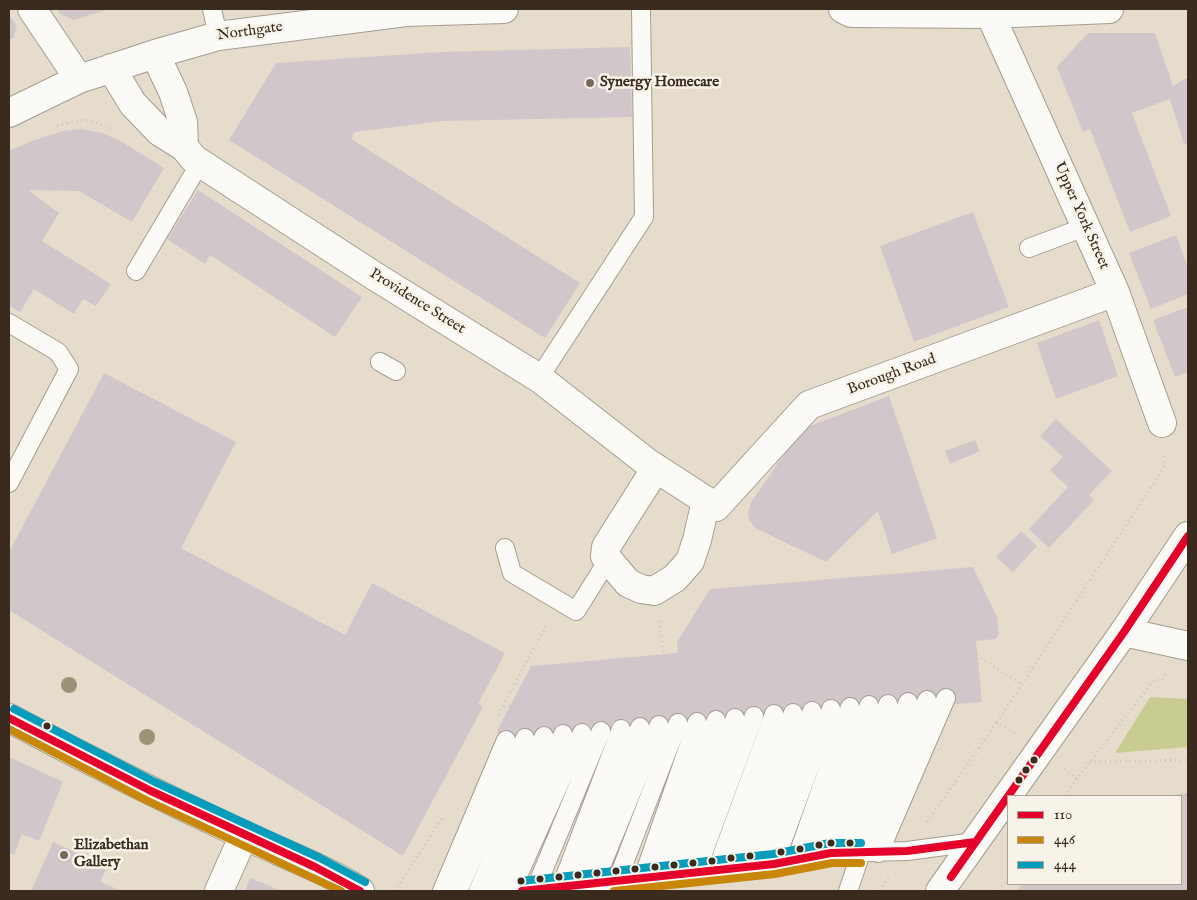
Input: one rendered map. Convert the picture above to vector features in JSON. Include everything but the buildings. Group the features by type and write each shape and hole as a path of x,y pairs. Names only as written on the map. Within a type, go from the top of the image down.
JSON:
{"main road":[{"path":"32,9 80,79"},
{"name":"Northgate","path":"9,113 80,79 218,36 406,12 504,9"},
{"path":"843,9 851,13 990,14 1108,9"},
{"name":"Upper York Street","path":"990,14 1115,292 1162,423"},
{"path":"156,54 173,92 192,155"},
{"name":"Providence Street","path":"111,68 133,104 160,132 376,277 539,378 652,466"},
{"name":"Borough Road","path":"706,501 716,507 809,404 1115,292"},
{"path":"652,466 706,501 690,561 675,578 654,591 640,589 628,583 605,556 606,547 652,466"},
{"path":"1008,795 1124,632 1188,536"},
{"path":"1124,632 1188,646"},
{"path":"9,718 129,781 244,836 343,880 360,891"},
{"path":"940,891 1007,797"},
{"path":"219,891 244,836"}],"lane":[{"path":"212,9 218,36"},
{"path":"539,378 644,217 641,9"},
{"path":"136,271 192,155"},
{"path":"1030,248 1085,227"},
{"path":"9,323 58,352 69,369 9,483"},
{"path":"380,362 396,371"},
{"path":"505,548 512,573 576,611 608,560"},
{"path":"880,852 946,698"},
{"path":"838,854 927,700"},
{"path":"838,854 908,702"},
{"path":"838,854 888,704"},
{"path":"848,891 838,854 869,705"},
{"path":"796,860 850,707"},
{"path":"774,864 831,709"},
{"path":"754,866 812,711"},
{"path":"735,867 793,713"},
{"path":"717,869 774,714"},
{"path":"696,872 754,716"},
{"path":"655,880 735,718"},
{"path":"655,880 716,720"},
{"path":"655,880 697,722"},
{"path":"617,882 678,724"},
{"path":"580,887 659,725"},
{"path":"580,887 640,727"},
{"path":"580,887 620,729"},
{"path":"601,731 528,891 655,880 717,869 774,864 838,854 907,852 975,842"},
{"path":"511,891 582,732"},
{"path":"494,891 563,734"},
{"path":"478,891 544,736"},
{"path":"458,891 525,738"},
{"path":"442,891 506,740"}],"path":[{"path":"55,126 82,119 101,123 118,132"},
{"path":"494,722 560,602"},
{"path":"664,655 669,689"},
{"path":"503,706 977,656 1021,684"},
{"path":"880,891 997,722"},
{"path":"1090,762 1188,760"},
{"path":"1066,795 1078,779"},
{"path":"395,891 445,813"},
{"path":"999,891 1007,879"}],"green space":[{"path":"1150,697 1188,699 1188,747 1115,753"}],"transit line":[{"name":"110","path":"1009,795 1124,632 1188,536"},
{"name":"444","path":"14,709 155,782 320,858 365,882"},
{"name":"110","path":"9,718 151,791 315,867 360,891"},
{"name":"446","path":"9,729 146,800 341,891"},
{"name":"110","path":"951,877 1007,798"},
{"name":"110","path":"522,891 774,864 831,853 907,851 975,842"},
{"name":"444","path":"521,881 773,854 830,843 861,843"},
{"name":"446","path":"614,891 775,874 832,863 861,863"}],"place":[{"name":"Synergy Homecare","path":"590,83"},
{"name":"Elizabethan Gallery","path":"64,855"}]}
